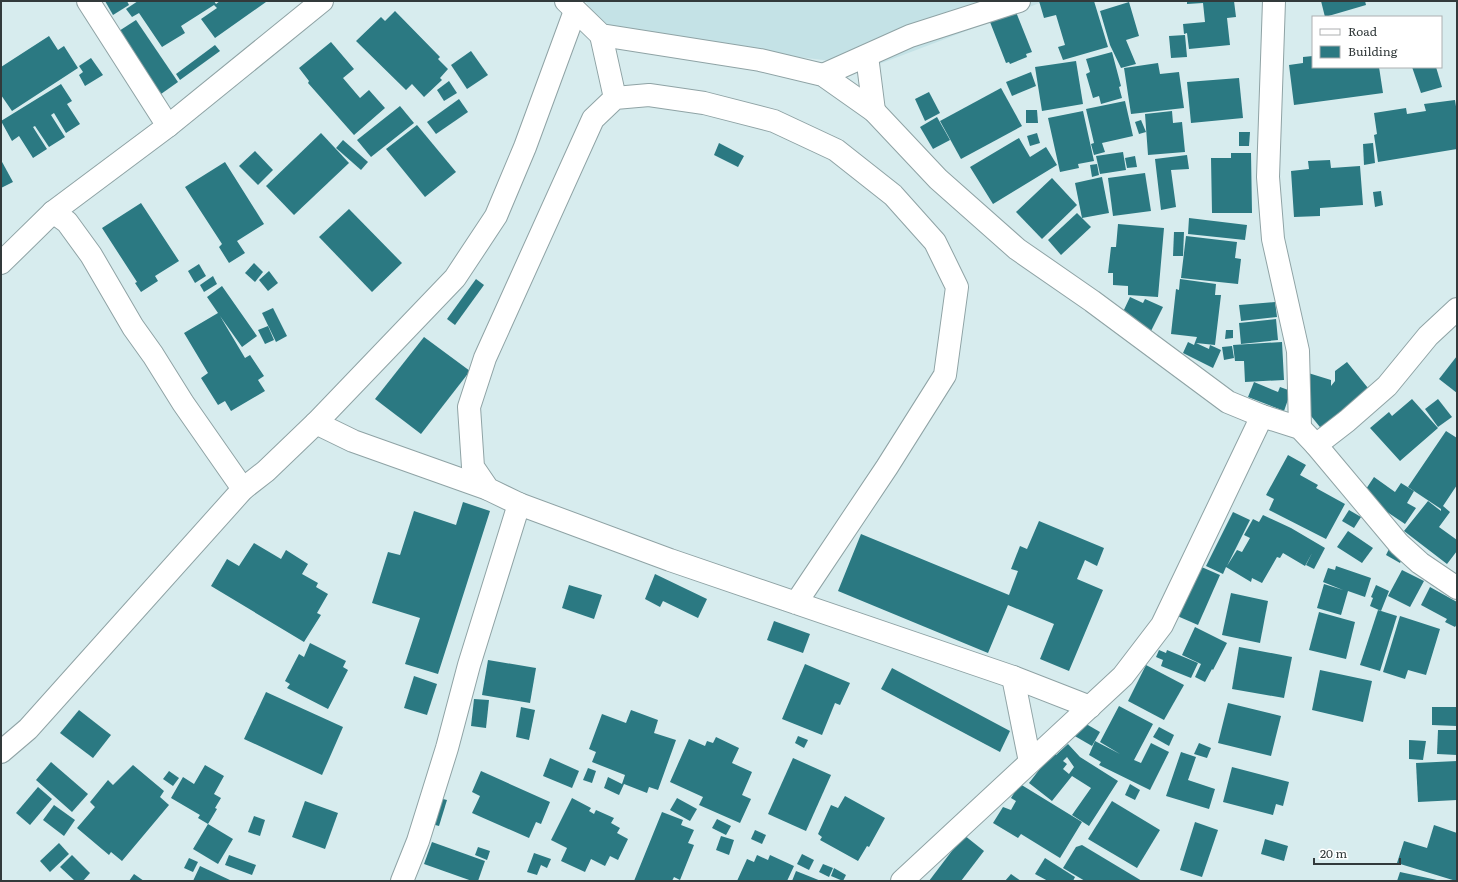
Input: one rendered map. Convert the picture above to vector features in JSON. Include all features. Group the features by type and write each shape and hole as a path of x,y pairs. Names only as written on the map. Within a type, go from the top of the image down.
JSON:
{"street":[{"path":"88,1 168,126"},
{"path":"1,263 53,212 168,126 322,1"},
{"path":"823,76 910,36 1020,1"},
{"path":"1274,1 1268,177 1273,239 1298,351 1300,428"},
{"path":"1,752 33,724 243,489 266,471 316,423 455,278 496,216 526,147 570,6 601,35 760,60 823,76 874,111 938,180 1017,249 1092,301 1228,402 1262,416 1300,428 1399,544 1420,563 1457,588"},
{"path":"601,35 615,98"},
{"path":"867,56 874,111"},
{"path":"488,489 474,466 469,407 485,358 593,119 615,98 649,95 704,103 774,121 836,150 893,195 934,242 957,287 945,375 887,467 796,603"},
{"path":"53,212 67,222 91,255 133,326 183,403 243,489"},
{"path":"1316,445 1347,421 1387,386 1428,336 1457,309"},
{"path":"902,881 1122,676 1162,625 1262,416"},
{"path":"316,423 353,441 488,489 519,504 670,560 1013,677 1090,707"},
{"path":"402,881 418,841 448,748 469,664 519,504"},
{"path":"1013,677 1030,762"}],"shaded area":[{"path":"585,1 1045,1 874,66 610,35"}],"building":[{"path":"105,1 127,1 129,5 113,15"},
{"path":"138,1 214,1 216,4 220,1 266,2 215,38 201,19 217,8 214,5 181,26 185,33 162,47 139,13 132,17 126,9"},
{"path":"1039,1 1094,1 1108,47 1063,60 1058,47 1065,45 1056,15 1044,18"},
{"path":"1187,1 1234,1 1236,17 1227,18 1230,45 1189,49 1187,33 1184,34 1183,24 1205,22 1203,3 1187,4"},
{"path":"1321,1 1365,1 1366,5 1325,16"},
{"path":"1129,2 1139,36 1126,40 1136,64 1121,68 1110,45 1100,11"},
{"path":"395,11 440,57 438,59 448,69 440,78 442,80 424,97 412,84 406,90 356,41 381,17 385,21"},
{"path":"1016,12 1032,52 1026,54 1027,57 1010,64 1009,62 1006,63 990,22"},
{"path":"136,20 178,82 161,94 119,31"},
{"path":"1185,35 1187,57 1171,58 1169,36"},
{"path":"49,36 58,50 64,46 78,68 12,111 1,95 1,67"},
{"path":"331,42 354,69 343,78 360,98 369,90 385,108 354,135 308,83 309,81 299,68"},
{"path":"215,45 220,51 180,80 176,74"},
{"path":"471,51 488,75 467,89 451,65"},
{"path":"1112,52 1121,86 1119,87 1122,98 1101,104 1099,96 1093,98 1086,74 1090,72 1086,59"},
{"path":"1312,56 1312,68 1379,68 1383,93 1294,105 1289,65 1303,63 1303,57"},
{"path":"91,58 103,75 85,86 79,75 83,72 79,66"},
{"path":"1076,61 1083,104 1042,111 1035,67"},
{"path":"1158,63 1160,74 1179,72 1184,108 1131,114 1124,68"},
{"path":"1412,68 1436,68 1442,87 1421,93"},
{"path":"1031,72 1036,86 1012,96 1006,82"},
{"path":"1239,78 1243,118 1191,123 1187,82"},
{"path":"449,81 457,93 444,101 437,90"},
{"path":"61,84 72,101 67,104 80,124 66,133 54,113 51,115 65,137 49,147 35,126 33,127 47,149 33,158 19,136 12,141 1,121"},
{"path":"1001,88 1022,126 961,159 940,121"},
{"path":"929,92 940,113 925,121 915,99"},
{"path":"459,99 468,112 436,134 427,122"},
{"path":"1455,100 1457,113 1457,149 1378,162 1374,135 1377,134 1374,113 1406,108 1407,114 1426,111 1424,104"},
{"path":"1125,101 1133,136 1102,143 1105,152 1094,155 1091,144 1094,143 1086,109"},
{"path":"400,106 414,123 371,157 357,140"},
{"path":"1026,110 1037,110 1038,123 1026,123"},
{"path":"1083,111 1094,161 1078,164 1079,168 1060,172 1048,118"},
{"path":"1172,111 1173,123 1182,122 1185,152 1148,155 1145,114"},
{"path":"937,117 950,140 933,149 920,127"},
{"path":"1141,120 1146,132 1139,134 1135,122"},
{"path":"417,125 456,172 425,197 386,149"},
{"path":"1239,132 1250,132 1249,146 1239,146"},
{"path":"321,133 349,163 294,215 266,186"},
{"path":"1037,133 1040,143 1030,146 1027,136"},
{"path":"1019,138 1030,157 1046,147 1057,165 993,204 970,167"},
{"path":"343,140 368,162 361,170 336,148"},
{"path":"719,143 744,156 738,167 714,155"},
{"path":"1373,143 1375,163 1364,165 1363,144"},
{"path":"255,151 273,170 258,185 239,166"},
{"path":"1123,152 1126,170 1100,174 1096,156"},
{"path":"1231,153 1251,153 1252,213 1212,213 1211,158 1231,158"},
{"path":"1187,155 1189,169 1171,170 1176,207 1161,210 1155,159"},
{"path":"1135,156 1137,167 1127,168 1125,158"},
{"path":"1,160 13,182 1,188"},
{"path":"1330,160 1331,168 1360,166 1363,205 1320,208 1320,216 1294,217 1291,171 1309,169 1308,161"},
{"path":"225,162 264,224 237,241 245,253 229,263 219,247 222,244 185,187"},
{"path":"1097,164 1099,175 1092,177 1090,165"},
{"path":"1145,173 1151,211 1113,216 1108,178"},
{"path":"1102,177 1109,213 1082,218 1075,183"},
{"path":"1052,178 1077,205 1042,239 1016,212"},
{"path":"1381,191 1383,205 1375,207 1373,192"},
{"path":"141,203 179,261 155,276 158,281 141,292 135,283 137,282 102,228"},
{"path":"349,209 402,263 372,292 319,237"},
{"path":"1077,213 1091,227 1061,255 1048,240"},
{"path":"1189,218 1247,225 1245,240 1188,234"},
{"path":"1118,224 1164,228 1158,297 1128,295 1128,286 1113,285 1113,273 1108,273 1111,247 1116,247"},
{"path":"1174,232 1184,232 1183,256 1173,256"},
{"path":"1186,236 1237,242 1235,258 1241,259 1238,284 1181,278"},
{"path":"254,263 263,272 255,282 245,273"},
{"path":"199,264 206,276 195,283 188,271"},
{"path":"269,271 278,283 268,291 259,280"},
{"path":"213,276 217,284 204,292 200,285"},
{"path":"476,279 484,285 455,325 447,319"},
{"path":"1180,279 1216,284 1215,295 1221,295 1215,345 1196,343 1209,349 1210,345 1221,350 1213,368 1183,353 1188,342 1194,345 1197,337 1171,334 1176,289 1179,290"},
{"path":"222,286 257,336 242,347 220,316 245,358 250,355 264,376 258,380 265,391 231,411 225,401 218,405 201,378 208,373 184,333 218,313 207,297"},
{"path":"1130,297 1143,303 1145,299 1163,307 1151,331 1122,314"},
{"path":"1275,302 1277,317 1241,321 1239,305"},
{"path":"273,308 287,336 276,342 262,313"},
{"path":"1276,319 1278,340 1241,344 1239,323"},
{"path":"268,326 274,340 265,344 258,330"},
{"path":"1226,330 1233,330 1233,338 1225,339"},
{"path":"424,337 470,371 421,434 375,399"},
{"path":"1282,342 1284,380 1245,382 1244,361 1235,361 1233,345"},
{"path":"1232,346 1234,358 1224,360 1222,347"},
{"path":"1457,356 1457,393 1439,379"},
{"path":"1347,362 1372,393 1324,432 1311,416 1305,372 1331,380 1331,386 1335,381 1335,371"},
{"path":"1254,382 1278,392 1280,387 1291,391 1284,411 1248,397"},
{"path":"1412,399 1438,428 1400,461 1370,428 1389,412 1392,416"},
{"path":"1438,399 1452,417 1438,427 1425,409"},
{"path":"1446,431 1457,438 1457,485 1443,506 1450,512 1439,527 1457,540 1457,551 1447,564 1404,531 1428,501 1441,511 1441,509 1408,487"},
{"path":"1288,455 1306,465 1300,475 1318,485 1316,488 1345,504 1326,539 1269,510 1274,499 1266,495"},
{"path":"1374,477 1395,492 1401,483 1414,491 1407,503 1416,508 1405,524 1362,495"},
{"path":"463,502 490,511 438,674 405,664 420,618 372,603 388,552 400,555 414,511 456,525"},
{"path":"1349,510 1361,517 1354,528 1342,521"},
{"path":"1233,512 1250,520 1227,566 1237,550 1242,552 1250,538 1244,535 1253,519 1259,522 1263,515 1291,528 1325,548 1314,569 1306,565 1312,553 1305,566 1283,553 1280,558 1277,557 1262,583 1252,578 1251,582 1226,567 1223,574 1206,566"},
{"path":"1039,521 1104,548 1097,566 1085,560 1077,579 1103,590 1069,671 1040,659 1054,624 1008,605 988,653 838,591 861,534 1009,595 1018,571 1011,569 1020,546 1027,549"},
{"path":"1348,531 1373,548 1362,563 1337,547"},
{"path":"254,543 281,559 286,550 308,564 302,574 318,583 316,587 328,594 317,613 321,615 304,642 211,586 227,559 239,566"},
{"path":"1391,545 1405,553 1400,563 1386,555"},
{"path":"1197,565 1220,575 1198,625 1175,615"},
{"path":"1336,566 1371,578 1365,597 1348,591 1341,615 1317,608 1324,584 1343,590 1323,582 1328,568 1335,570"},
{"path":"1402,570 1424,581 1410,607 1388,596"},
{"path":"655,574 707,599 698,618 663,601 660,607 645,599"},
{"path":"569,585 602,595 594,619 562,608"},
{"path":"1376,585 1389,591 1381,611 1370,606 1373,598 1371,597"},
{"path":"1430,587 1457,602 1457,624 1455,627 1445,622 1447,619 1421,605"},
{"path":"1231,593 1268,601 1260,643 1222,635"},
{"path":"1378,610 1397,616 1380,671 1360,665"},
{"path":"1319,612 1355,622 1346,659 1309,650"},
{"path":"1400,616 1440,629 1426,675 1408,670 1405,679 1383,672"},
{"path":"774,621 810,634 803,653 767,640"},
{"path":"1195,627 1227,643 1205,682 1195,677 1201,664 1182,655"},
{"path":"310,643 346,661 343,667 348,670 328,709 287,688 290,684 285,681 299,654 304,657"},
{"path":"1239,647 1292,657 1284,698 1232,689"},
{"path":"1159,650 1166,653 1167,650 1198,663 1191,678 1161,666 1163,660 1156,657"},
{"path":"488,660 536,668 530,703 482,695"},
{"path":"805,664 850,683 840,705 835,703 822,735 782,719"},
{"path":"1146,665 1184,685 1164,720 1128,701"},
{"path":"892,668 1010,731 1000,752 881,689"},
{"path":"1320,670 1372,681 1363,722 1312,710"},
{"path":"414,676 437,684 427,715 404,708"},
{"path":"266,692 343,727 322,775 244,739"},
{"path":"474,699 489,700 486,728 471,726"},
{"path":"1228,703 1281,716 1271,756 1218,743"},
{"path":"1119,706 1153,724 1134,760 1141,763 1151,743 1169,752 1150,790 1099,765 1101,762 1089,755 1095,741 1120,754 1100,742"},
{"path":"521,707 535,710 529,740 516,737"},
{"path":"1432,707 1457,707 1457,726 1432,725"},
{"path":"79,710 111,735 93,758 60,733"},
{"path":"631,710 658,720 654,733 676,740 658,790 649,787 647,793 624,784 619,795 604,788 608,777 622,784 625,775 592,762 596,752 589,749 602,714 626,723"},
{"path":"1081,721 1100,732 1092,746 1073,735"},
{"path":"1159,727 1174,735 1169,746 1153,737"},
{"path":"1438,730 1457,730 1457,755 1437,754"},
{"path":"798,736 808,740 804,748 795,743"},
{"path":"716,737 739,748 732,763 752,772 742,795 751,799 740,823 699,805 703,797 670,782 689,739 705,746 707,741 713,743"},
{"path":"1409,740 1426,741 1423,760 1409,759"},
{"path":"1199,743 1211,748 1207,758 1194,754"},
{"path":"1068,744 1080,757 1118,781 1089,826 1072,815 1091,788 1072,776 1052,801 1029,783 1053,752 1056,755","holes":["1067,757 1074,767 1069,774 1063,769 1067,764 1063,761"]},
{"path":"1181,752 1196,757 1188,780 1215,789 1209,809 1166,796"},
{"path":"550,758 579,771 572,788 543,776"},
{"path":"793,758 831,775 806,831 768,814"},
{"path":"1457,761 1457,800 1418,802 1416,763"},
{"path":"51,762 88,794 72,812 36,780"},
{"path":"133,765 164,791 160,797 169,805 122,861 111,852 109,855 77,828 95,807 90,802 108,780 113,785"},
{"path":"205,765 224,776 214,794 221,798 215,808 217,809 208,824 198,818 200,815 171,798 183,777 194,784"},
{"path":"1232,767 1289,782 1283,806 1276,804 1273,815 1223,802"},
{"path":"588,768 596,771 592,783 583,780"},
{"path":"169,771 179,778 173,786 163,779"},
{"path":"481,771 550,802 541,824 536,822 529,838 472,813 480,796 472,792"},
{"path":"1020,784 1082,822 1060,858 1021,834 1018,838 993,823 1003,807 1011,810 1016,801 1011,798"},
{"path":"1130,784 1140,790 1135,800 1125,795"},
{"path":"38,787 52,799 30,825 16,813"},
{"path":"845,796 885,818 869,847 867,846 858,861 820,840 822,837 818,834 831,805 838,808"},
{"path":"435,797 447,800 439,826 428,823"},
{"path":"572,798 591,808 589,811 594,814 596,810 614,818 611,823 620,828 617,833 628,839 618,860 610,856 605,866 591,859 585,872 561,861 567,848 551,840"},
{"path":"677,798 697,809 690,821 670,810"},
{"path":"305,801 338,813 325,849 292,837"},
{"path":"1112,801 1160,830 1137,868 1088,839"},
{"path":"54,805 75,820 64,836 43,820"},
{"path":"662,812 683,820 681,825 694,830 688,843 694,845 680,880 674,877 672,881 634,881"},
{"path":"254,816 265,820 260,836 248,832"},
{"path":"717,819 731,826 726,835 712,828"},
{"path":"1195,822 1218,830 1202,877 1180,870"},
{"path":"208,824 233,839 218,864 193,849"},
{"path":"1434,825 1457,833 1456,881 1397,863 1404,841 1427,848"},
{"path":"755,830 766,835 762,844 751,839"},
{"path":"964,835 984,851 961,881 929,881"},
{"path":"721,836 734,840 729,855 716,850"},
{"path":"1265,839 1288,846 1284,861 1261,854"},
{"path":"432,842 485,861 478,881 472,881 424,864"},
{"path":"59,843 69,854 50,872 40,861"},
{"path":"1082,845 1142,881 1085,881 1063,868 1076,847"},
{"path":"478,847 490,851 487,860 475,855"},
{"path":"534,853 551,859 547,868 541,865 537,875 527,872"},
{"path":"802,854 814,860 809,870 797,864"},
{"path":"72,855 90,873 83,881 75,881 60,867"},
{"path":"229,855 256,865 252,875 225,865"},
{"path":"757,855 768,860 770,855 794,866 787,881 737,881 747,859 754,862"},
{"path":"189,858 198,862 193,872 184,868"},
{"path":"1045,858 1075,877 1073,881 1048,881 1035,874"},
{"path":"823,864 833,868 829,877 819,872"},
{"path":"200,866 232,881 193,881"},
{"path":"834,868 846,875 843,881 831,876"},
{"path":"796,871 821,881 792,881"},
{"path":"1400,872 1437,880 1437,881 1397,881"},
{"path":"134,874 144,881 129,881"},
{"path":"1011,874 1021,881 1005,881"}]}
